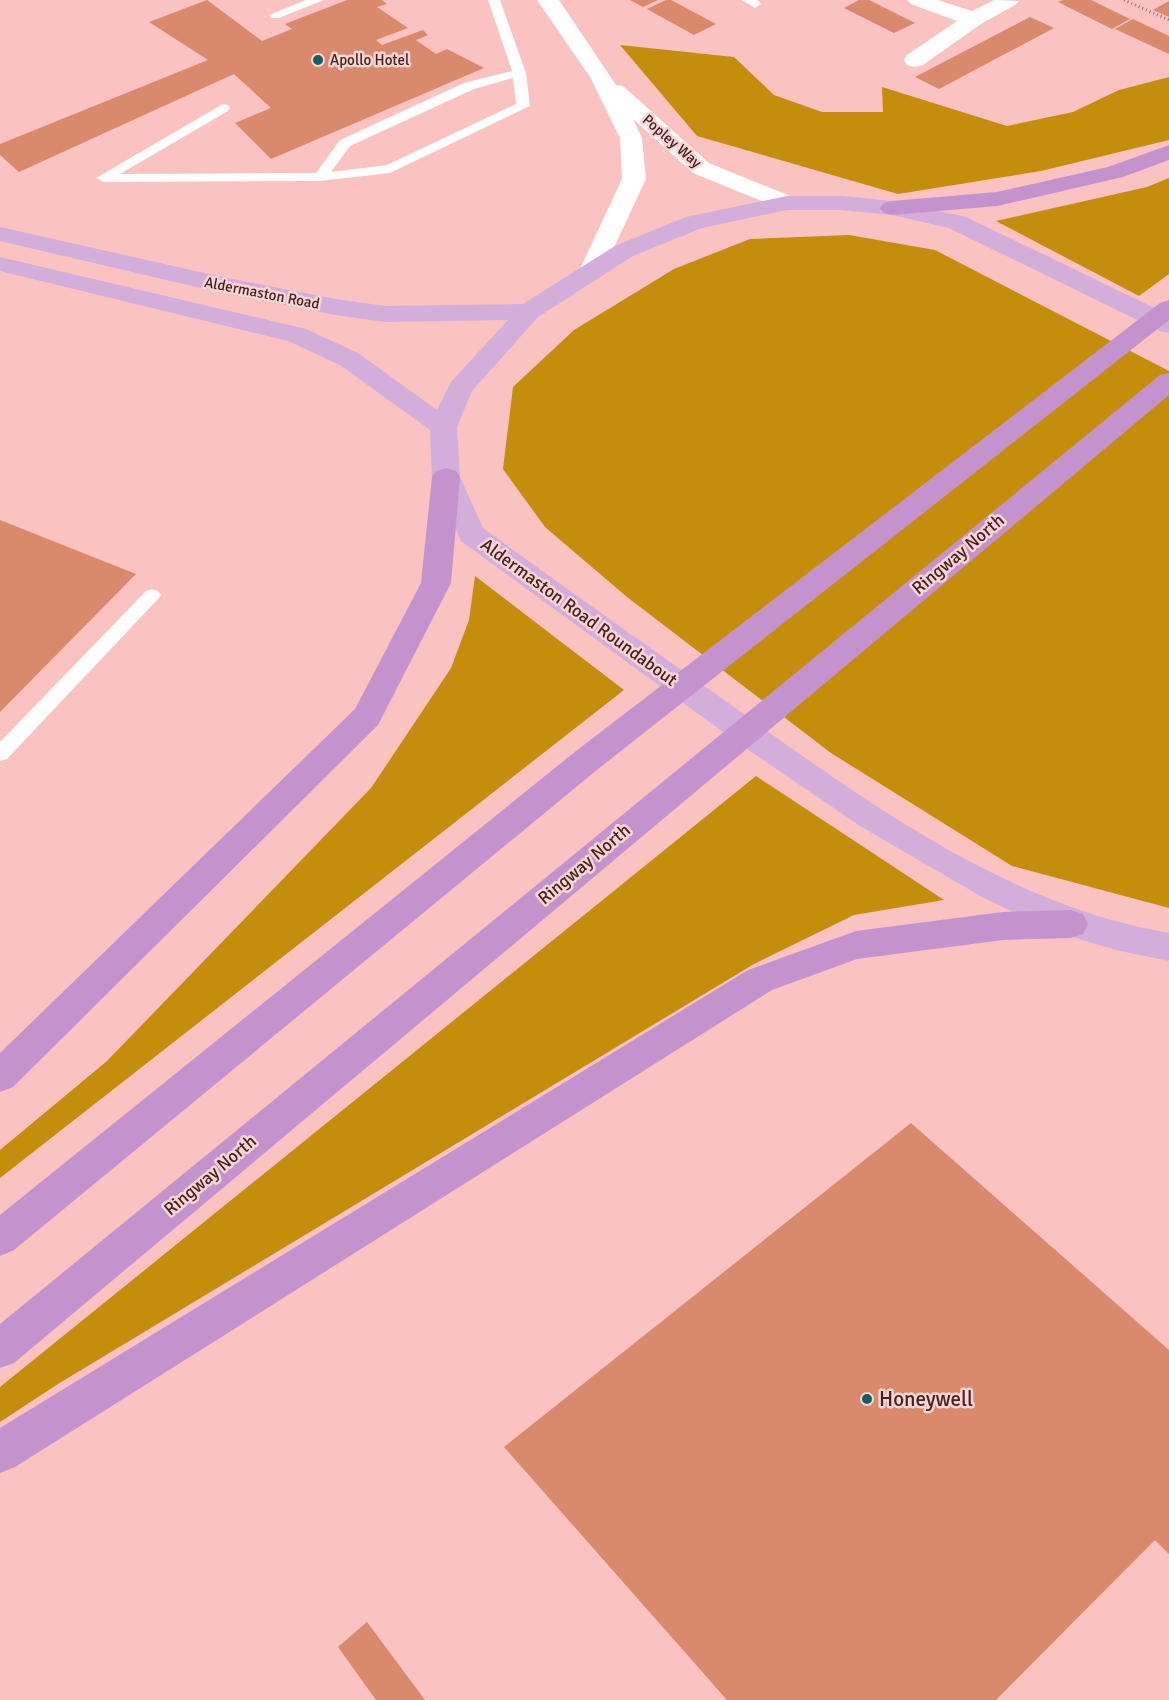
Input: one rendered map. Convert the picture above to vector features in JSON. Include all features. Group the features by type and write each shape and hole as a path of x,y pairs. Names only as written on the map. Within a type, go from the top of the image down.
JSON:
{"highway":[{"path":"892,208 997,199 1115,172 1169,152"},
{"path":"0,1238 587,760 1169,308"},
{"name":"Ringway North","path":"0,1349 644,813 1169,381"},
{"path":"0,1076 367,717 436,583 446,477"},
{"path":"0,1452 760,980 856,945 1003,926 1071,924"}],"main road":[{"name":"Aldermaston Road Roundabout","path":"1169,325 957,222 892,208 842,203 787,203 695,222 632,247 592,269 529,312 460,388 443,428 446,477 471,534 811,779 910,843 990,886 1071,924 1132,942 1169,947"},
{"name":"Aldermaston Road","path":"0,234 222,285 336,307 385,314 529,312"},
{"name":"Aldermaston Road","path":"0,264 297,335 349,359 443,428"}],"street":[{"name":"Popley Way","path":"548,0 601,77 631,138 634,179 592,269"},
{"path":"918,0 973,19"},
{"path":"915,60 973,19 1008,1"},
{"name":"Popley Way","path":"601,77 701,168 787,203"}],"lane":[{"path":"275,15 318,0"},
{"path":"223,108 103,178 320,177 390,169 523,106 519,73 494,0"},
{"path":"320,177 345,143 469,86 519,73"},
{"path":"0,754 152,595"}],"path":[{"path":"1124,0 1169,20"}],"shaded area":[{"path":"620,45 734,57 774,95 822,112 883,112 882,87 1007,126 1073,112 1119,90 1169,77 1169,140 1041,171 898,194 697,136"},
{"path":"1169,178 1169,274 1139,296 996,221 1147,187"},
{"path":"849,235 935,250 1169,371 1169,908 1012,866 831,753 627,597 545,527 503,469 513,387 574,330 674,269 750,239"},
{"path":"475,576 624,690 0,1178 0,1150 107,1061 371,788 451,668 469,620"},
{"path":"756,776 944,900 854,915 754,964 58,1384 0,1422 0,1387"}],"building":[{"path":"207,0 262,41 292,29 285,24 347,0 382,0 387,4 377,7 408,28 376,40 382,45 423,30 428,35 416,40 436,54 447,49 484,68 271,159 235,123 271,108 234,74 19,172 0,155 0,144 208,60 149,22"},
{"path":"630,0 658,0 643,7"},
{"path":"671,0 716,24 694,35 647,9"},
{"path":"859,0 869,0 915,23 894,33 844,8"},
{"path":"1091,0 1130,19 1112,29 1058,2"},
{"path":"1169,1 1169,17 1153,10"},
{"path":"1030,17 1054,28 939,89 915,77"},
{"path":"1133,19 1169,36 1169,54 1115,29"},
{"path":"0,520 136,574 0,712"},
{"name":"Honeywell","path":"911,1123 1169,1350 1169,1554 1155,1540 996,1700 727,1700 504,1447"},
{"path":"367,1622 425,1700 376,1700 338,1647"}],"place":[{"name":"Apollo Hotel","path":"318,60"},
{"name":"Honeywell","path":"867,1399"}]}
